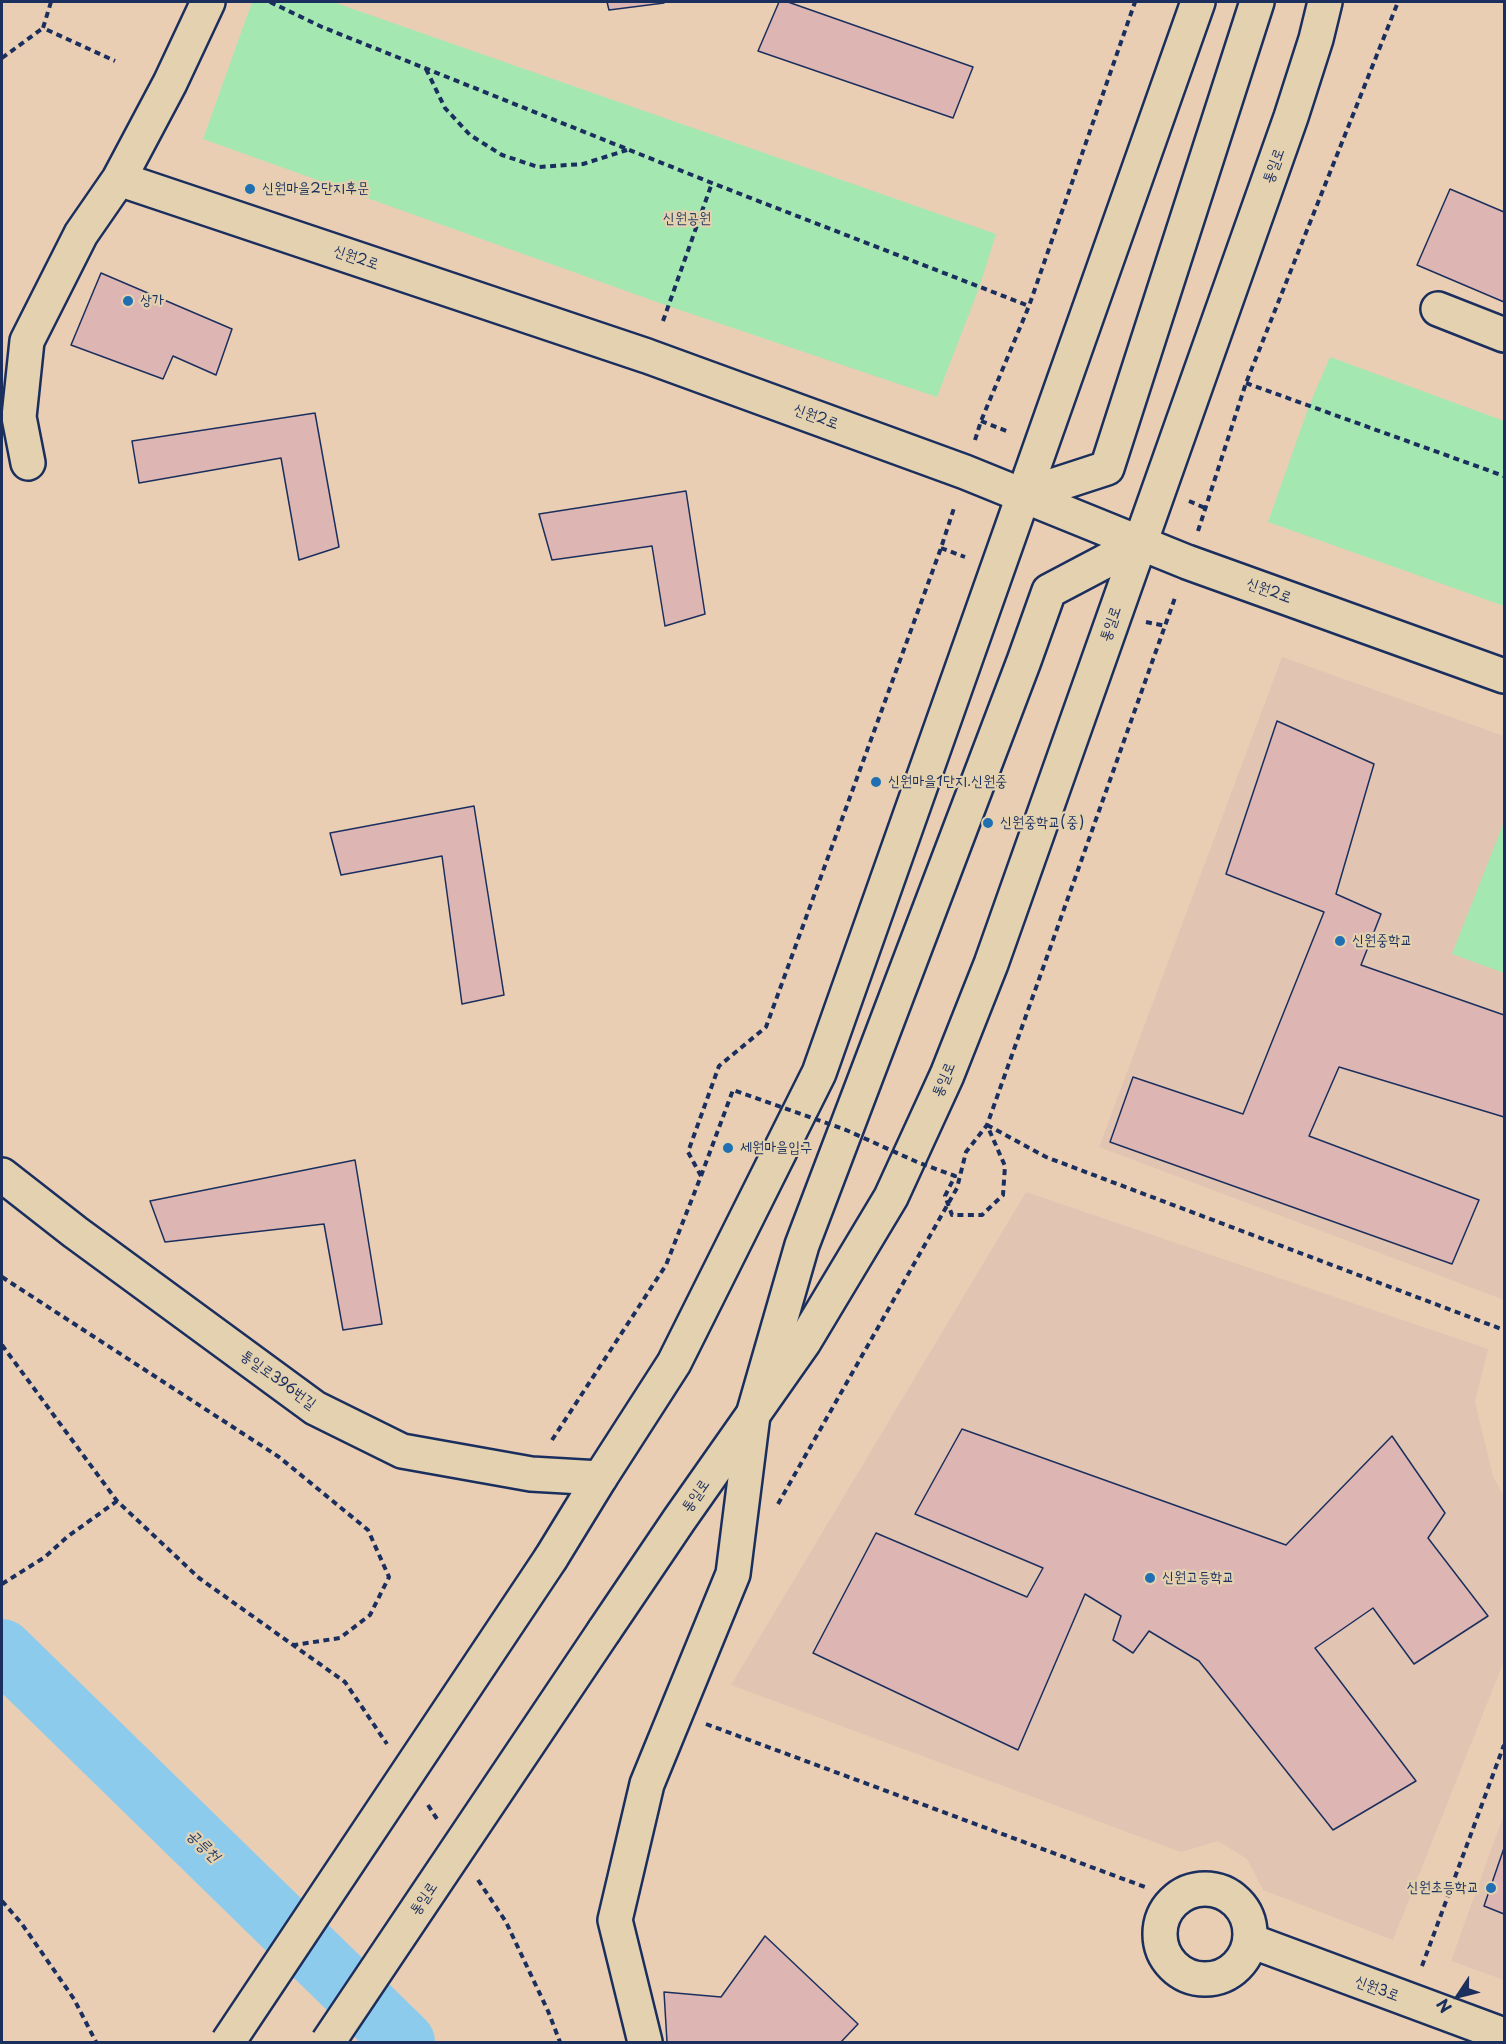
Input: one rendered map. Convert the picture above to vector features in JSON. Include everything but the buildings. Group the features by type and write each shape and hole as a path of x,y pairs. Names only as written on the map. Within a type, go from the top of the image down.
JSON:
{"main road":[{"path":"28,463 19,417 27,341 81,234 119,179 170,83 208,2"},
{"path":"228,2043 551,1558 674,1363 819,1073 1198,2"},
{"path":"1024,495 1107,468 1257,2"},
{"name":"통일로","path":"328,2043 604,1630 804,1342 891,1197 947,1075 991,964 1291,117 1317,39 1325,2"},
{"name":"신원2로","path":"119,179 647,356 1024,495 1187,562 1504,676"},
{"path":"1438,309 1504,335"},
{"path":"645,2043 615,1920 647,1784 733,1574 753,1415 802,1245 1049,591 1140,543"},
{"name":"통일로396번길","path":"2,1175 75,1232 315,1408 402,1451 531,1474 600,1478"},
{"name":"신원3로","path":"1251,1941 1504,2035"}],"path":[{"path":"2,58 43,28 51,2"},
{"path":"270,2 322,27 628,150 1029,306"},
{"path":"981,421 1029,306 1135,2"},
{"path":"1205,508 1246,383 1398,2"},
{"path":"43,28 115,61"},
{"path":"426,68 445,108 470,135 502,155 538,167 583,164 628,150"},
{"path":"663,321 712,183"},
{"path":"1246,383 1504,476"},
{"path":"701,1176 688,1152 719,1066 766,1027 941,548"},
{"path":"776,1514 778,1504 957,1188 966,1152 987,1125 1166,626"},
{"path":"531,1474 666,1265 733,1090 846,1130 917,1162 955,1176 945,1196 952,1215 982,1215 1003,1195 1005,1166 987,1125"},
{"path":"987,1125 1046,1157 1504,1330"},
{"path":"2,1277 279,1457 368,1530 389,1577 370,1614 340,1638 294,1645"},
{"path":"2,1345 117,1500 199,1578 345,1682 390,1749"},
{"path":"2,1584 45,1557 67,1537 117,1500"},
{"path":"699,1721 1145,1887"},
{"path":"1422,1966 1504,1745"},
{"path":"423,1797 442,1826"},
{"path":"474,1874 506,1922 560,2043"},
{"path":"2,1901 22,1924 74,1999 96,2043"}],"shaded area":[{"name":"신원중학교","path":"1282,657 1504,736 1504,1300 1099,1147"},
{"name":"신원고등학교","path":"1026,1192 1488,1349 1475,1402 1493,1476 1504,1496 1504,1661 1393,1940 1263,1890 1247,1859 1218,1841 1181,1852 731,1685"},
{"name":"신원초등학교","path":"1504,1814 1504,1980 1451,1961"}],"green space":[{"name":"신원공원","path":"252,2 333,2 996,234 979,288 937,397 668,306 203,139"},
{"path":"1330,357 1504,421 1504,606 1268,522 1309,406"},
{"path":"1504,822 1504,973 1452,954"}],"waterway":[{"name":"공릉천","path":"2,1650 404,2042"}],"place":[{"name":"신원마을2단지후문","path":"250,189"},
{"name":"상가","path":"128,301"},
{"name":"신원마을1단지.신원중","path":"876,782"},
{"name":"신원중학교(중)","path":"988,823"},
{"name":"신원중학교","path":"1340,941"},
{"name":"세원마을입구","path":"728,1148"},
{"name":"신원고등학교","path":"1150,1578"},
{"name":"신원초등학교","path":"1491,1888"}]}
